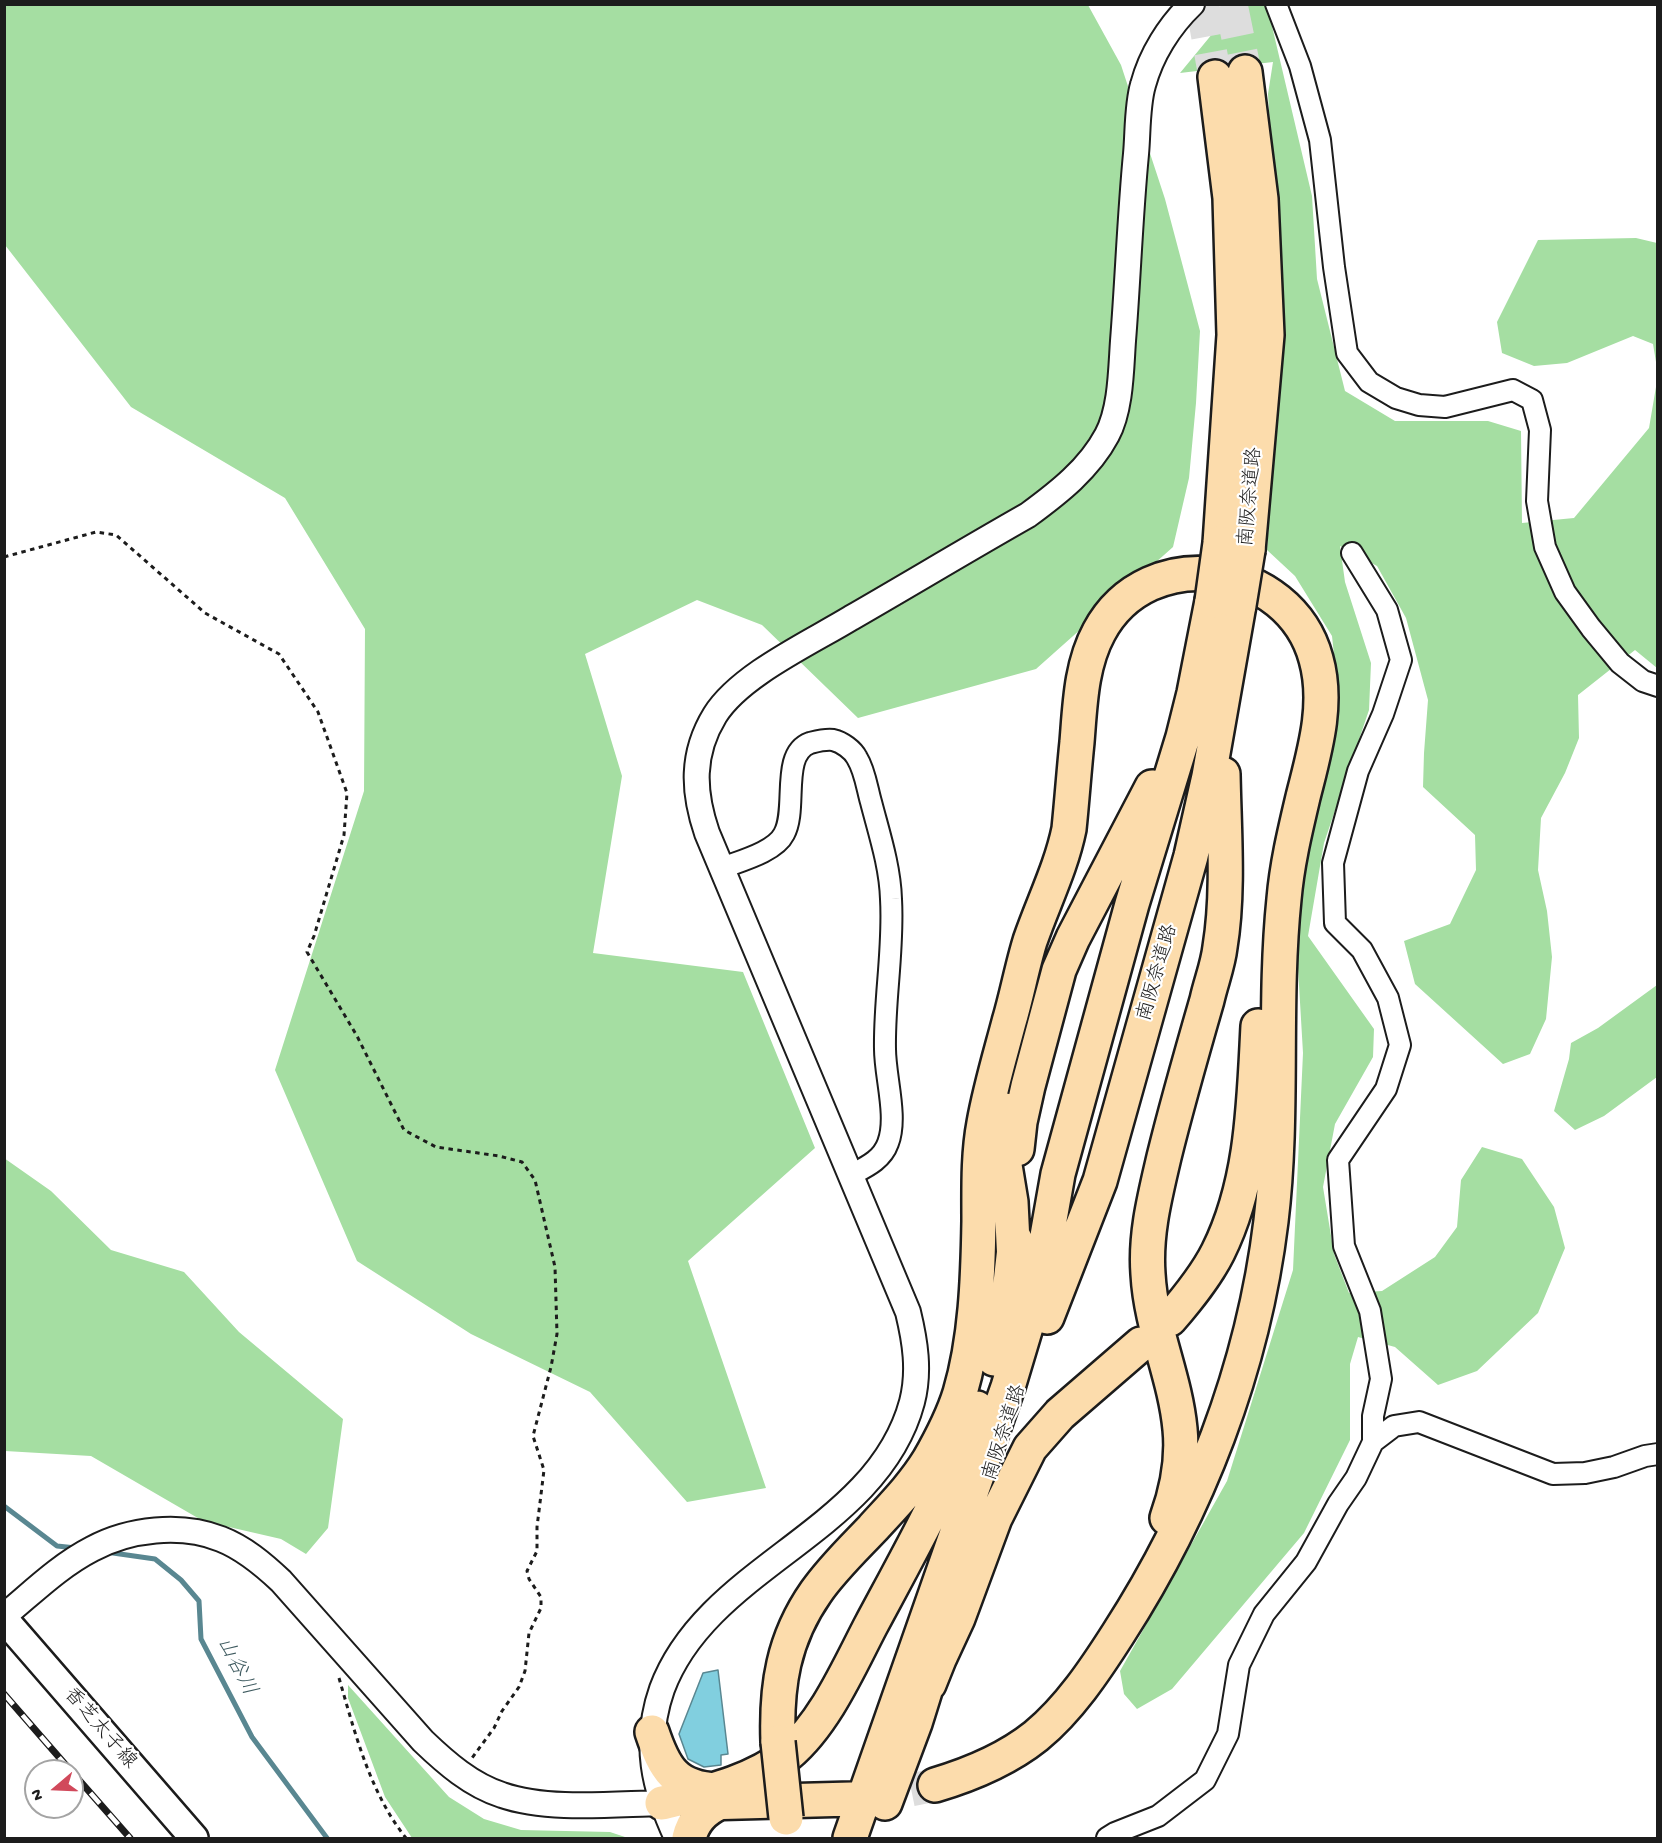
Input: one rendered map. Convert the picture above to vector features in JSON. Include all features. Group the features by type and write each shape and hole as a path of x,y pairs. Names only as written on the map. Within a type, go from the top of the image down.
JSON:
{"highway":[{"name":"南阪奈道路","path":"872,1839 915,1723 1020,1388 1100,1181 1191,856 1209,776 1208,695 1226,603 1234,547 1230,74"},
{"path":"787,1828 778,1742 778,1693 788,1648 806,1609 830,1575 898,1501 928,1461 952,1417 960,1393 974,1311 980,1146 983,1125 1023,963 1065,850 1083,681 1089,656 1098,633 1109,615 1125,599 1144,586 1162,578 1180,574 1199,573 1237,579 1271,595 1287,608 1300,624 1310,641 1317,662 1321,707 1318,733 1293,841 1284,897 1278,964 1277,1136 1271,1222 1257,1302 1225,1420 1205,1471 1161,1563 1110,1647 1083,1686 1037,1735 998,1762 935,1785"},
{"path":"1014,1262 1011,1202 1001,1141 1001,1111 1044,945 1074,872 1080,851 1100,685 1106,665 1126,630 1139,616 1154,606 1170,599 1200,594 1232,599 1247,605 1266,618 1282,636 1291,651 1301,687 1301,730 1268,899 1246,1170 1239,1200 1217,1253 1188,1298 1170,1319"},
{"name":"南阪奈道路","path":"850,1839 1008,1387 1038,1287 1058,1174 1132,904 1183,737 1208,695"},
{"path":"1083,1686 1151,1558 1173,1502 1178,1478 1181,1454 1180,1430 1176,1405 1154,1321 1147,1247 1151,1213 1170,1131 1220,948 1224,901 1208,695"},
{"path":"689,1839 691,1829 697,1819 718,1796 789,1753 823,1712 922,1530 973,1420 1001,1333 1014,1262 1020,1122 1059,970 1073,938 1173,747 1208,695"},
{"path":"915,1723 939,1659 958,1618 995,1518 1030,1448 1060,1414 1141,1344"},
{"path":"652,1732 662,1759 675,1777 693,1787 718,1796"},
{"path":"662,1803 718,1796 852,1799"}],"main road":[{"name":"香芝太子線","path":"4,1618 194,1839"}],"street":[{"path":"677,1839 662,1803 653,1766 652,1732 665,1680 688,1641 717,1607 825,1520 873,1474 890,1452 904,1425 912,1401 916,1371 915,1342 908,1312 699,809 696,781 700,750 715,715 728,698 761,672 1028,515 1063,489 1107,435 1113,418 1121,369 1132,195 1142,86 1161,41 1192,4"},
{"path":"1276,4 1300,66 1320,140 1334,267 1347,353 1369,382 1396,398 1419,405 1444,407 1513,390 1532,400 1540,430 1537,501 1545,548 1565,592 1591,628 1620,663 1643,681 1658,686"},
{"path":"1107,1839 1115,1833 1158,1816 1205,1780 1227,1734 1239,1665 1264,1614 1306,1562 1338,1504 1356,1478 1373,1442 1373,1416 1381,1379 1370,1311 1344,1246 1338,1160 1386,1089 1400,1046 1388,998 1383,988 1362,950 1335,923 1333,863 1358,771 1383,714 1401,660 1387,610 1352,553"},
{"path":"722,868 774,846 784,835 790,816 794,758 805,745 819,740 834,740 849,748 857,758 865,778 888,870 892,932 885,1050 891,1129 888,1144 880,1156 851,1175"},
{"path":"1373,1442 1394,1426 1419,1422 1552,1474 1595,1471 1658,1454"},
{"path":"4,1618 56,1573 93,1548 131,1535 174,1530 196,1532 220,1539 261,1562 333,1638 423,1741 442,1760 461,1774 502,1795 524,1801 550,1804 662,1803"}],"path":[{"path":"4,557 96,532 116,535 204,613 279,654 318,712 347,793 344,835 314,936 307,952 357,1036 404,1130 436,1147 500,1156 522,1162 535,1180 555,1267 557,1334 533,1436 544,1470 537,1527 537,1551 527,1571 529,1579 541,1597 541,1608 529,1632 525,1671 519,1687 502,1711 494,1728 461,1774"},
{"path":"333,1638 333,1657 363,1757 383,1801 406,1839"}],"green space":[{"path":"5,5 1088,5 1121,65 1165,199 1200,331 1189,478 1173,547 1036,669 858,718 762,625 697,600 585,654 622,776 593,953 743,972 815,1148 688,1261 766,1488 687,1502 590,1392 471,1334 357,1261 275,1070 364,791 365,629 285,498 131,407 5,245"},
{"path":"1236,5 1267,5 1312,196 1317,279 1345,391 1395,421 1488,421 1521,431 1522,523 1574,518 1649,428 1657,381 1657,668 1635,650 1578,695 1579,738 1565,773 1541,818 1538,870 1547,911 1552,957 1546,1019 1530,1054 1503,1064 1415,984 1404,941 1450,924 1476,870 1475,835 1423,787 1428,700 1406,618 1377,566 1340,546 1345,582 1371,663 1369,710 1324,843 1308,936 1374,1029 1373,1057 1335,1124 1323,1187 1334,1254 1349,1293 1382,1291 1435,1257 1457,1227 1461,1180 1482,1147 1522,1159 1554,1207 1565,1248 1538,1313 1477,1371 1438,1385 1395,1347 1358,1337 1350,1364 1350,1440 1304,1533 1172,1689 1137,1709 1124,1694 1120,1671 1227,1481 1293,1270 1303,1053 1295,917 1339,701 1332,636 1295,576 1267,550 1282,328 1268,94 1273,62 1180,73"},
{"path":"1636,238 1657,243 1657,368 1653,344 1633,336 1567,363 1534,366 1502,353 1497,322 1538,240"},
{"path":"1657,985 1657,1077 1604,1116 1575,1130 1554,1111 1569,1059 1571,1043 1598,1028"},
{"path":"4,1158 51,1191 111,1250 184,1272 239,1332 343,1419 328,1528 306,1554 281,1539 203,1521 91,1456 5,1451"},
{"path":"348,1685 449,1797 484,1819 521,1830 610,1832 628,1838 412,1838 385,1797 348,1698"}],"water":[{"path":"718,1670 728,1754 721,1755 721,1765 704,1767 688,1759 679,1734 703,1673"}],"waterway":[{"name":"山谷川","path":"4,1506 57,1546 76,1548"},
{"name":"山谷川","path":"106,1552 155,1559 181,1580 199,1601 201,1639 252,1737 327,1838"}],"tunnel":[{"path":"1202,4 1215,77"},
{"path":"1231,4 1245,72"},
{"path":"863,1798 935,1785"}],"railway":[{"path":"4,1694 61,1759"},
{"path":"84,1786 130,1838"}]}
